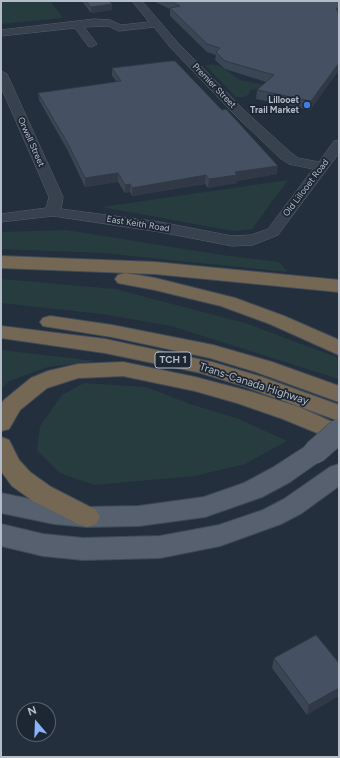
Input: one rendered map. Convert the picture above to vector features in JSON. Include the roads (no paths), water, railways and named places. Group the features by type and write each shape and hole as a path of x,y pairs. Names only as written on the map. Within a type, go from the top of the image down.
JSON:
{"highway":[{"path":"1,262 155,268 297,284 339,286"},
{"path":"30,264 155,284 228,302 277,320 339,348"},
{"name":"Trans-Canada Highway","path":"1,316 112,331 213,352 264,367 339,394"},
{"name":"Trans-Canada Highway","path":"1,332 105,346 197,365 254,382 339,414"},
{"path":"1,423 12,405 39,383 56,376 78,371 124,369 195,384 244,397 291,414 339,434"},
{"path":"1,446 9,464 21,479 42,494 87,517"}],"main road":[{"path":"1,503 54,514 87,517 140,516 205,507 253,490 281,475 315,452 339,430"},
{"path":"1,535 43,545 83,549 152,547 196,540 220,535 272,517 293,506 339,473"}],"street":[{"name":"Premier Street","path":"137,1 180,50 240,112 285,155 294,161 321,166"},
{"path":"1,33 103,22 119,28 158,24"},
{"path":"78,25 92,44"},
{"name":"Orwell Street","path":"1,74 56,197 53,212"},
{"name":"Old Lillooet Road","path":"273,232 321,166 339,144"},
{"name":"East Keith Road","path":"1,218 53,212 145,225 232,241 253,240 273,232"}],"place":[{"name":"Lillooet Trail Market","path":"307,105"}]}
